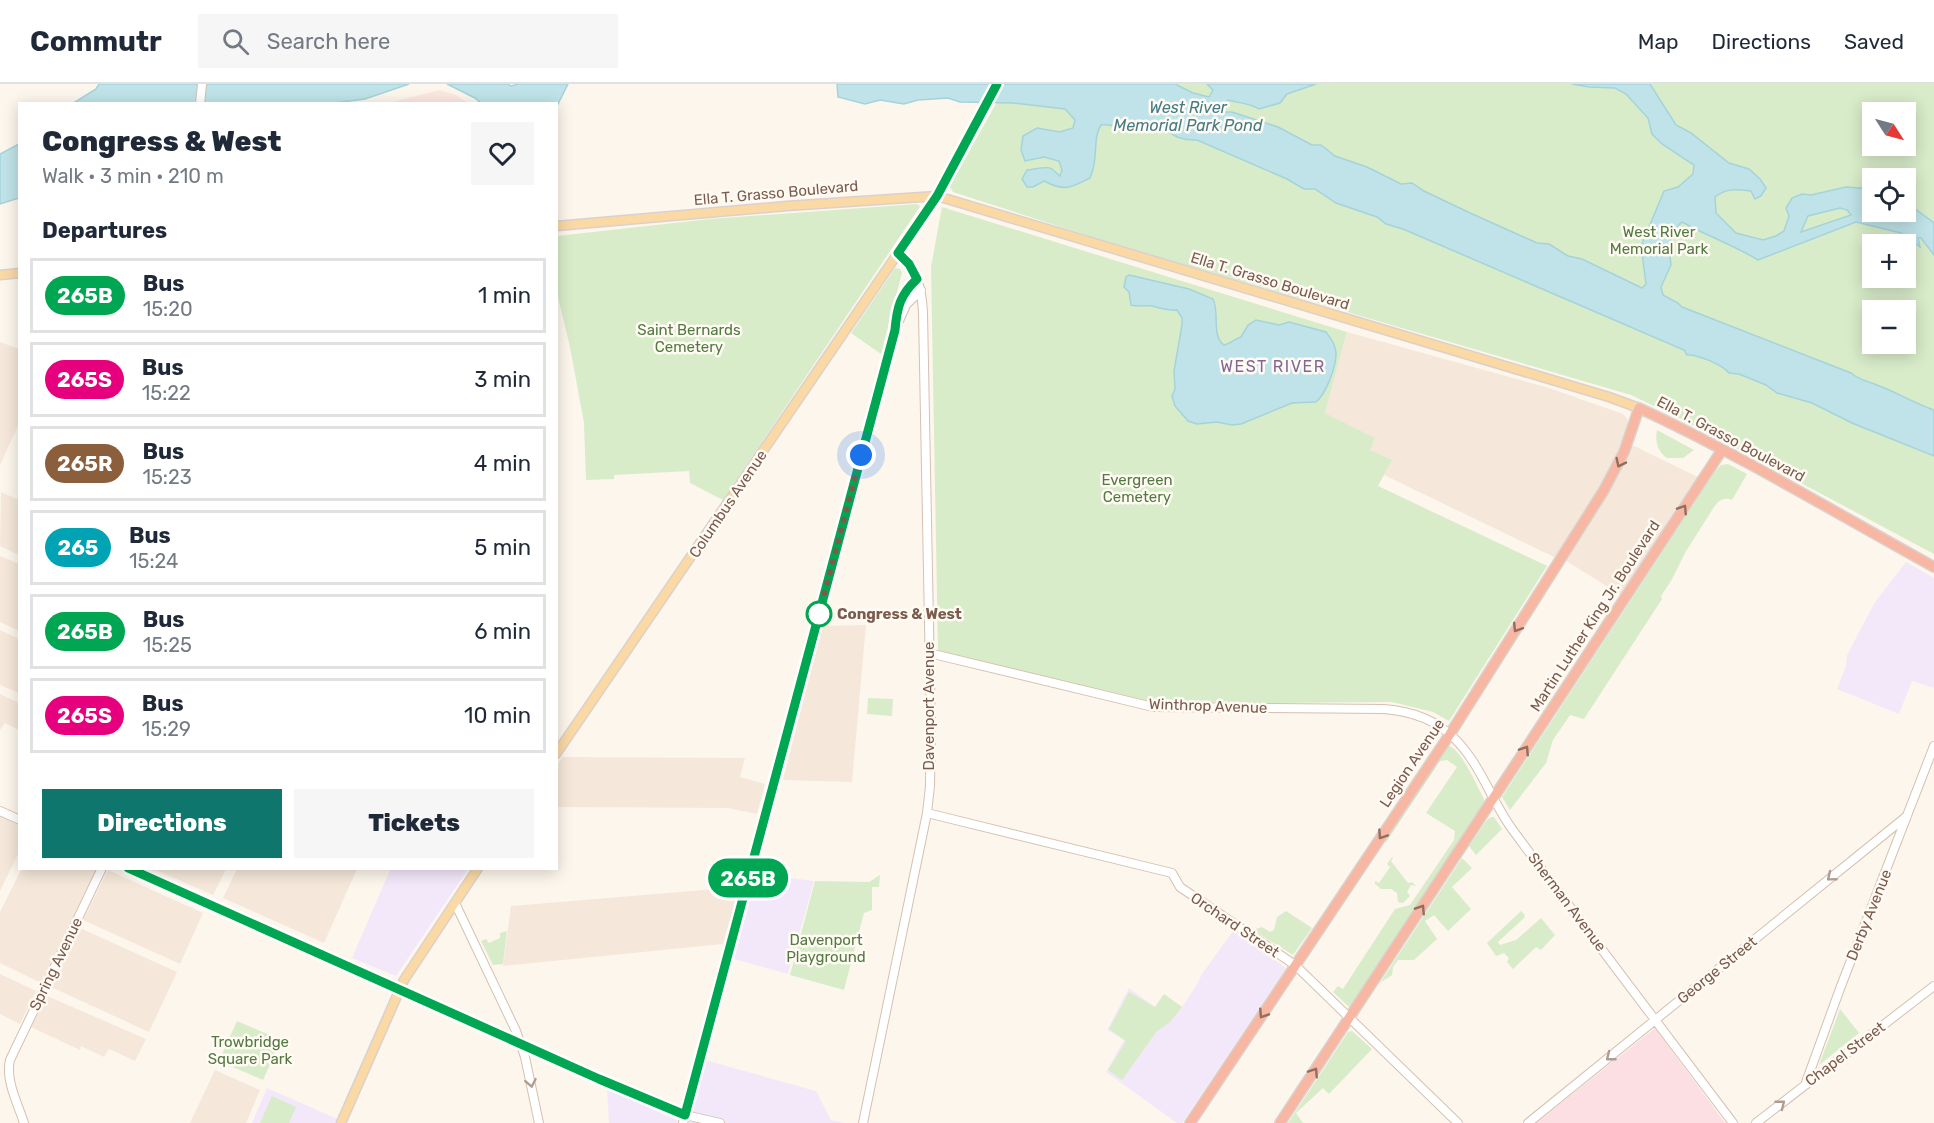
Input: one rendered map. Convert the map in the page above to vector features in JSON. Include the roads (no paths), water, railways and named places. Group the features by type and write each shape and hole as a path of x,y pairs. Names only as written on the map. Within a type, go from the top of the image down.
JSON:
{"highway":[{"name":"Ella T. Grasso Boulevard","path":"1639,408 1840,513 1934,567"},
{"name":"Legion Avenue","path":"1190,1123 1450,734 1616,471 1629,442 1639,408"},
{"name":"Martin Luther King Jr. Boulevard","path":"1280,1123 1722,450"}],"main road":[{"path":"200,102 202,84"},
{"name":"Columbus Avenue","path":"558,751 937,196 998,84"},
{"name":"Ella T. Grasso Boulevard","path":"558,226 786,206 937,196 1609,397 1639,408"},
{"name":"Davenport Avenue","path":"863,1123 927,813 930,786 924,324 921,290 917,279 909,264 898,253"},
{"path":"0,275 18,273"},
{"path":"684,1119 895,330 900,300 906,289 917,279"},
{"path":"895,330 906,305 921,290"},
{"name":"Winthrop Avenue","path":"929,653 1154,707 1384,709"},
{"name":"Sherman Avenue","path":"1384,709 1408,712 1422,717 1450,734 1464,748 1512,828 1733,1123"},
{"name":"Derby Avenue","path":"1805,1085 1840,986 1934,746"},
{"path":"0,811 18,819"},
{"name":"Orchard Street","path":"927,813 1172,873 1180,887 1295,965 1458,1123"},
{"name":"George Street","path":"1528,1123 1907,816"},
{"name":"Spring Avenue","path":"24,1123 8,1071 10,1060 101,870"},
{"path":"132,870 684,1119 720,1123"},
{"path":"341,1123 404,980 477,870"},
{"path":"455,903 512,1021 525,1057 539,1123"},
{"name":"Chapel Street","path":"1756,1123 1934,986"}],"water":[{"path":"99,84 409,84 365,99 342,102 75,102 96,89"},
{"path":"447,84 508,84 511,86 568,84 558,104 558,102 480,102"},
{"name":"West River Memorial Park Pond","path":"837,84 1175,84 1193,93 1209,97 1213,90 1207,84 1316,84 1287,94 1280,103 1259,109 1228,100 1221,108 1225,112 1232,112 1278,127 1312,145 1321,145 1335,156 1367,167 1401,184 1412,183 1468,212 1537,243 1549,244 1568,256 1582,259 1642,288 1646,284 1641,246 1664,191 1678,187 1693,174 1694,165 1662,144 1652,134 1648,118 1626,94 1615,88 1572,84 1650,84 1676,125 1691,133 1729,163 1749,169 1766,188 1761,196 1755,199 1751,191 1741,190 1728,191 1715,197 1716,213 1736,233 1763,240 1776,236 1784,231 1789,216 1786,208 1792,198 1802,194 1811,195 1846,187 1862,188 1862,222 1916,222 1916,210 1934,223 1934,255 1921,238 1918,238 1920,247 1916,244 1916,234 1902,234 1856,222 1758,260 1682,222 1673,231 1669,249 1671,265 1661,287 1663,295 1682,307 1851,373 1860,379 1934,410 1934,456 1852,423 1812,403 1777,393 1766,385 1739,374 1729,373 1710,361 1687,355 1684,350 1403,229 1386,224 1377,217 1336,203 1315,189 1304,189 1287,179 1197,140 1177,137 1152,124 1140,122 1122,127 1101,125 1090,178 1063,188 1044,181 1033,187 1027,187 1022,179 1027,170 1049,168 1060,176 1062,170 1059,161 1044,157 1025,161 1021,150 1023,136 1037,128 1060,132 1073,128 1075,120 1065,109 1013,103 960,102 948,98 918,100 904,104 880,100 865,104 838,97","holes":["1840,208 1847,210 1851,215 1801,232 1808,216"]},
{"path":"18,145 18,198 0,204 0,154"},
{"path":"1129,275 1189,289 1213,299 1218,336 1224,345 1241,337 1248,325 1256,320 1279,325 1289,322 1326,332 1334,345 1336,354 1327,387 1316,402 1292,403 1241,424 1217,422 1197,424 1188,421 1175,406 1172,396 1175,389 1174,371 1182,318 1177,310 1131,305 1129,292 1124,287 1126,277"}],"place":[{"name":"Congress & West","path":"819,614"}],"district":[{"name":"WEST RIVER","path":"1273,366"}],"park label":[{"name":"West River Memorial Park","path":"1659,240"},
{"name":"Saint Bernards Cemetery","path":"689,338"},
{"name":"Evergreen Cemetery","path":"1137,488"},
{"name":"Davenport Playground","path":"826,948"},
{"name":"Trowbridge Square Park","path":"250,1050"}]}
